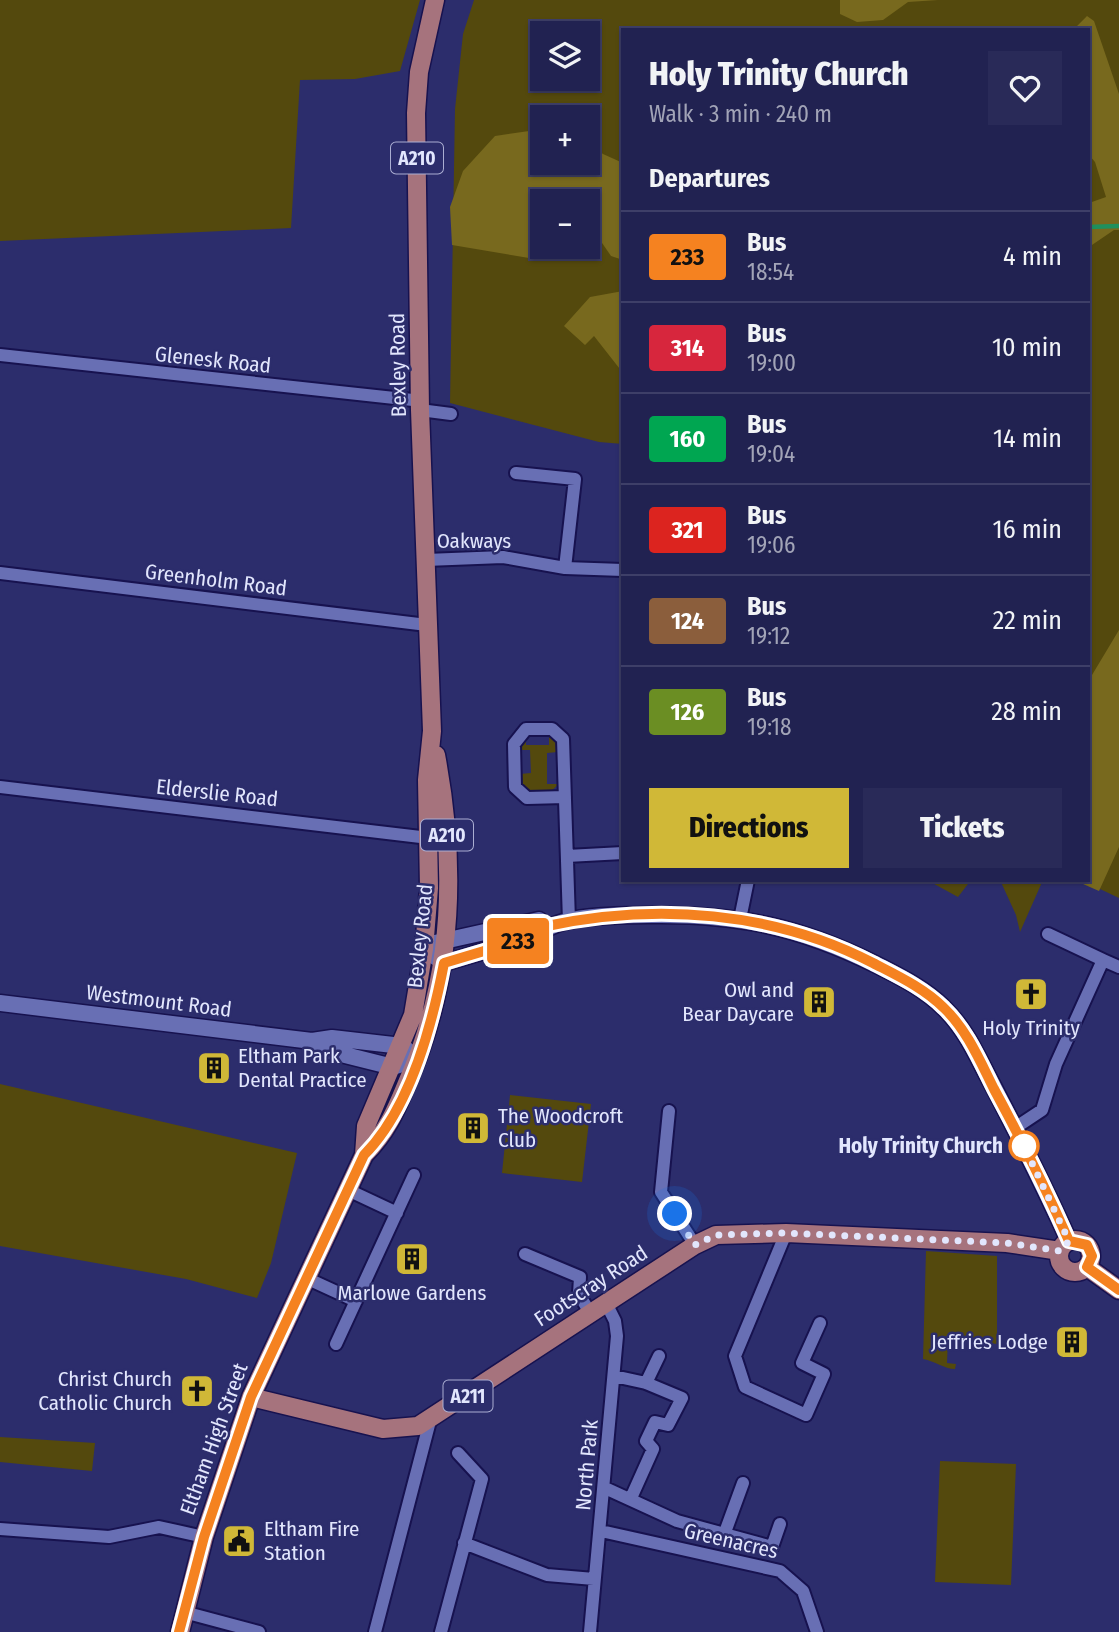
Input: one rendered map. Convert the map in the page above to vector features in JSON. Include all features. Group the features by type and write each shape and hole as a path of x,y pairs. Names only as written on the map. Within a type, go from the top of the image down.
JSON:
{"main road":[{"name":"Bexley Road","path":"418,1059 435,1009 444,963 449,883 446,831 432,731 427,625 416,113 419,72 435,0"},
{"name":"Bexley Road","path":"424,949 429,838 427,780 432,731"},
{"name":"Eltham High Street","path":"364,1155 366,1126 413,1015 424,949"},
{"name":"Eltham High Street","path":"180,1632 204,1537 251,1397 364,1155 384,1135 418,1059"},
{"name":"Footscray Road","path":"251,1397 393,1430 430,1421 590,1313 695,1245 716,1235 786,1233 1065,1246"},
{"path":"1087,1245 1092,1256 1087,1267 1078,1272 1067,1270 1060,1262 1065,1246 1087,1245"},
{"path":"1087,1267 1119,1290"}],"street":[{"name":"Glenesk Road","path":"0,355 421,405 451,414"},
{"path":"516,473 575,479 565,568"},
{"name":"Oakways","path":"426,560 503,557 565,568 621,570"},
{"name":"Greenholm Road","path":"0,573 427,625"},
{"path":"565,797 527,798 515,787 514,744 526,729 552,729 562,740 565,797 569,922"},
{"name":"Elderslie Road","path":"0,788 429,838"},
{"path":"567,856 621,853"},
{"path":"740,919 748,882"},
{"path":"424,949 444,963 541,934 547,926 647,915 740,919 812,935 899,976 931,997 958,1024 1016,1128 1065,1246"},
{"path":"424,949 447,940 539,920 547,926"},
{"path":"1048,934 1119,967"},
{"path":"1016,1128 1042,1110 1056,1064 1103,960"},
{"name":"Westmount Road","path":"0,1003 312,1041 332,1038 402,1046"},
{"name":"Westmount Road","path":"312,1041 329,1052 393,1067"},
{"path":"402,1046 418,1059"},
{"path":"393,1067 418,1059"},
{"path":"669,1111 661,1192 695,1245"},
{"path":"336,1344 414,1175"},
{"path":"348,1190 397,1213"},
{"path":"786,1233 736,1356 745,1388 806,1415 824,1374 802,1363 820,1323"},
{"path":"525,1254 580,1277 579,1294 590,1313"},
{"path":"306,1278 356,1301"},
{"name":"North Park","path":"590,1632 614,1376 615,1321 606,1303"},
{"path":"646,1383 659,1356"},
{"path":"614,1376 646,1383 682,1398 668,1425 655,1422 646,1441 653,1448 631,1498"},
{"path":"375,1632 430,1421"},
{"path":"441,1632 482,1479 458,1453"},
{"path":"724,1535 743,1483"},
{"path":"605,1488 677,1521 772,1547 780,1524"},
{"path":"0,1529 109,1537 159,1527 204,1537"},
{"name":"Greenacres","path":"601,1531 780,1570 803,1591 817,1632"},
{"path":"464,1543 547,1575 594,1580"},
{"path":"184,1612 259,1632"}],"shaded area":[{"path":"0,0 420,0 400,71 355,79 300,80 291,228 0,241"},
{"path":"474,0 1119,0 1119,898 1085,882 1090,882 1090,28 621,28 621,444 599,442 450,403 455,109 463,34"},
{"path":"840,0 938,0 908,2 883,20 857,22 840,14"},
{"path":"1087,16 1094,21 1119,94 1119,230 1114,230 1090,246 1090,203 1106,197 1095,162 1090,156 1090,28 1075,28"},
{"path":"530,131 530,175 600,175 600,152 621,162 621,259 611,256 600,240 600,189 530,189 529,258 452,245 450,207 463,171 495,136"},
{"path":"621,291 621,370 594,336 585,345 564,326 590,297"},
{"path":"1119,630 1119,847 1099,891 1079,882 1090,882 1090,678"},
{"path":"549,735 558,743 558,752 547,753 547,784 558,784 550,791 540,794 520,786 520,774 531,773 530,750 519,750 519,744 526,736 526,745 549,745"},
{"path":"931,882 969,882 958,897"},
{"path":"1001,882 1042,882 1020,932 1016,915"},
{"path":"0,1084 297,1153 271,1263 257,1298 186,1279 0,1246"},
{"path":"510,1095 591,1104 582,1182 502,1173"},
{"path":"926,1251 997,1256 997,1344 948,1338 947,1363 956,1364 955,1369 923,1359"},
{"path":"0,1437 95,1443 92,1471 0,1462"},
{"path":"940,1461 1016,1464 1011,1585 935,1582"}],"waterway":[{"path":"1090,227 1119,226"}],"bus line":[{"name":"233","path":"179,1632 204,1537 251,1397 364,1155 384,1135 410,1078 435,1009 444,963 541,934 547,926 596,918 647,915 696,915 740,919 812,935 863,958 922,990 945,1008 958,1024 1016,1128 1069,1241 1082,1241 1087,1245 1092,1256 1087,1267 1119,1290"}],"place":[{"name":"Holy Trinity","path":"1031,994"},
{"name":"Owl and Bear Daycare","path":"819,1002"},
{"name":"Eltham Park Dental Practice","path":"214,1068"},
{"name":"The Woodcroft Club","path":"473,1128"},
{"name":"Holy Trinity Church","path":"1024,1146"},
{"name":"Marlowe Gardens","path":"412,1259"},
{"name":"Jeffries Lodge","path":"1072,1342"},
{"name":"Christ Church Catholic Church","path":"197,1391"},
{"name":"Eltham Fire Station","path":"239,1541"}],"route":[{"path":"675,1214 695,1245 716,1235 786,1233 1007,1243 1060,1251 1069,1241 1024,1146"}]}
